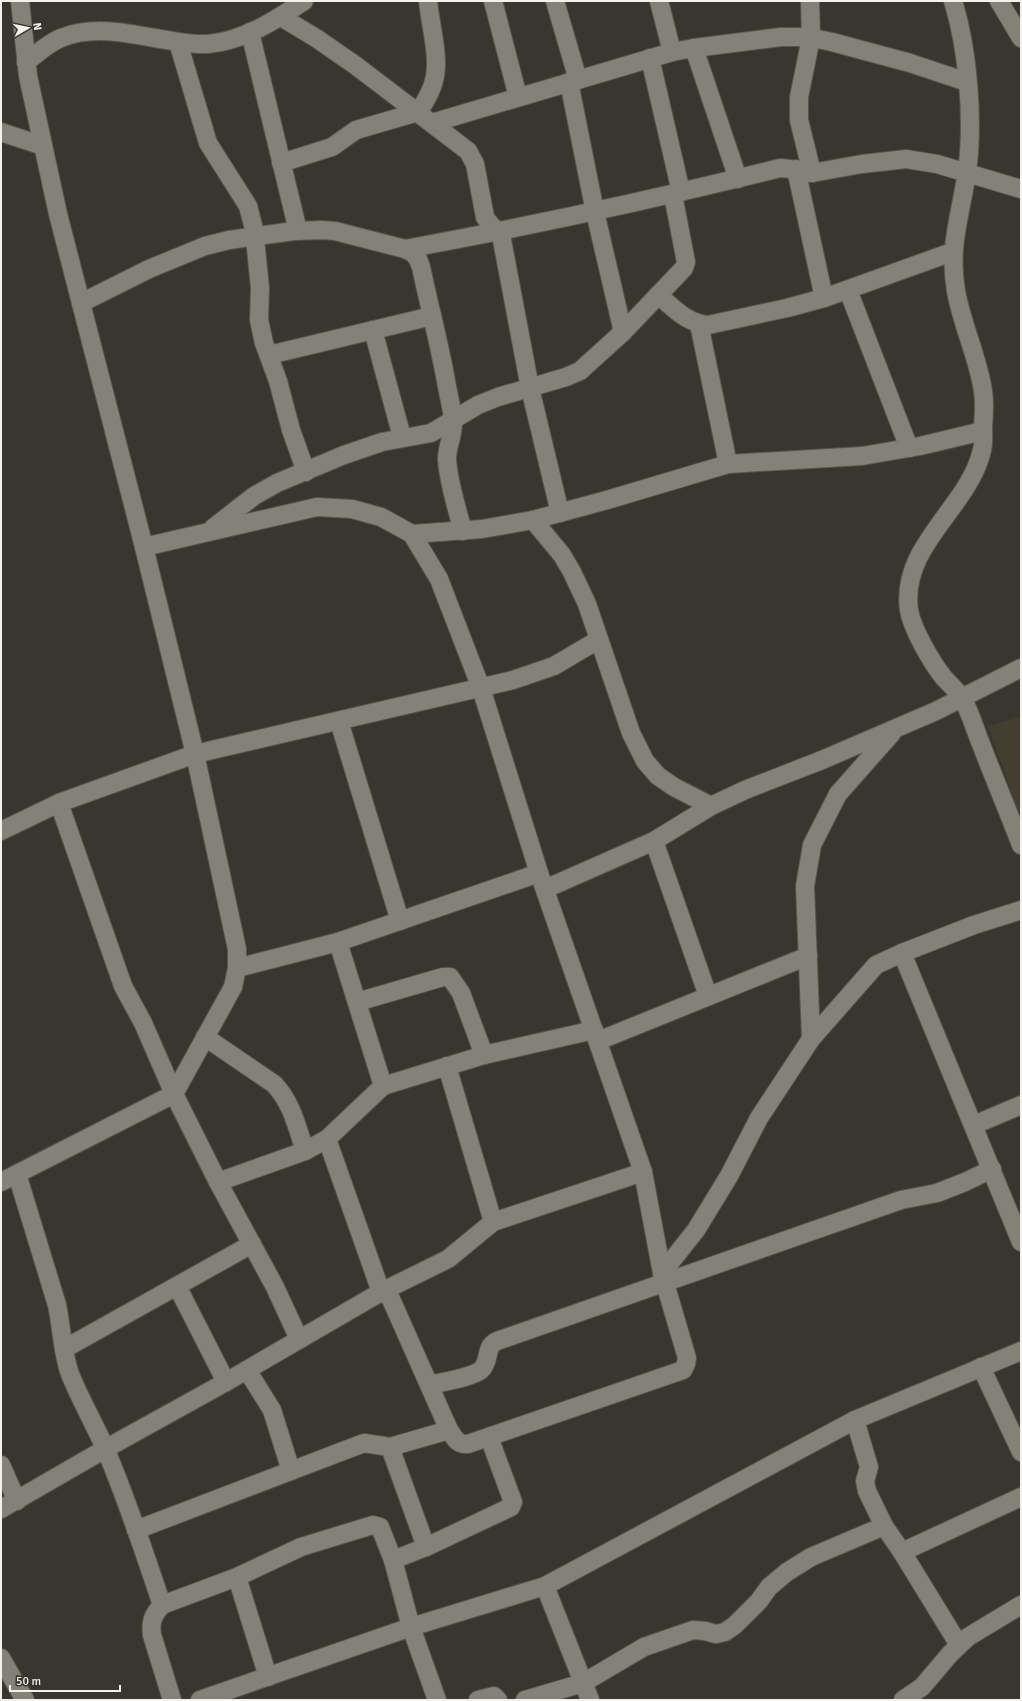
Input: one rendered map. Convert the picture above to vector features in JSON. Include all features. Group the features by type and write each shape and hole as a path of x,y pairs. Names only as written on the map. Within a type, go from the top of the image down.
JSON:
{"street":[{"path":"1,1182 174,1094 233,987 237,968 237,949 195,754 144,547 58,214 28,76 20,1"},
{"path":"26,62 61,38 96,30 118,32 178,42 207,44 223,42 250,32 280,17 304,1"},
{"path":"425,118 435,75 436,60 428,1"},
{"path":"493,1 518,97"},
{"path":"554,1 573,81 595,212 623,332"},
{"path":"659,1 672,52"},
{"path":"810,1 811,38 799,97 799,120 804,171 824,298"},
{"path":"953,1 961,34 967,82 970,151 952,252 956,291 983,392 983,448 972,478 952,509 934,530 919,555 908,589 909,612 917,632 942,676 962,698 1021,845"},
{"path":"999,1 1021,38"},
{"path":"280,17 316,38 468,151 475,164 485,217 488,223 498,232 502,240 530,388 560,513"},
{"path":"250,32 298,231"},
{"path":"281,162 332,147 356,130 425,118 518,97 672,52 781,37 811,38 832,42 910,63 967,82"},
{"path":"178,42 208,143 248,206 255,236 260,288 259,320 264,343 278,381 291,430 306,472"},
{"path":"694,48 738,178"},
{"path":"208,532 254,496 277,483 344,455 402,437 431,433 478,405 566,377 580,371 623,332 684,268 686,262 677,194 650,58"},
{"path":"1,132 43,146"},
{"path":"405,249 595,212 677,194 780,168 804,171 906,159 922,161 967,173 1021,190"},
{"path":"81,303 178,256 204,246 255,236 322,230 405,249 413,253 418,259 432,316 453,419 453,431 447,458 463,531"},
{"path":"658,295 687,319 699,324 716,323 787,308 824,298 952,252"},
{"path":"848,290 909,448"},
{"path":"269,355 432,316"},
{"path":"699,324 728,464"},
{"path":"373,330 402,437"},
{"path":"412,534 482,529 533,520 728,464 862,456 909,448 983,431"},
{"path":"144,547 317,507 352,509 381,517 412,534 439,579 481,688 542,881 643,1172 664,1278 687,1358 683,1370 462,1445 449,1430 390,1298 381,1292 327,1139"},
{"path":"533,520 562,555 587,604 598,640 631,732 645,761 658,776 674,787 710,806"},
{"path":"1,831 59,803 195,754 481,688 534,674 554,666 598,640"},
{"path":"237,968 338,942 400,921 542,881 654,841 710,806 745,790 822,760 896,728 962,698 1021,668"},
{"path":"339,721 400,921"},
{"path":"811,1039 805,886 812,845 838,794 896,728"},
{"path":"59,803 123,986 152,1042 174,1094 218,1182 284,1306 299,1339"},
{"path":"654,841 708,996"},
{"path":"664,1278 729,1176 759,1118 811,1039 876,965 902,953 974,925 1021,910"},
{"path":"338,942 383,1086"},
{"path":"902,953 992,1169 1014,1206 1021,1242"},
{"path":"218,1182 305,1151 327,1139 383,1086 484,1056 596,1035 708,996 808,956"},
{"path":"357,1002 443,977 450,977 461,994 484,1056"},
{"path":"205,1037 274,1084 283,1094 289,1105 305,1151"},
{"path":"447,1066 493,1222"},
{"path":"974,1125 1021,1105"},
{"path":"430,1385 475,1374 482,1370 486,1364 489,1348 497,1341 664,1278 901,1200 937,1193 992,1169"},
{"path":"1,1509 105,1448 226,1382 381,1292 448,1259 493,1222 643,1172"},
{"path":"17,1174 57,1306 62,1327 64,1349 70,1373 105,1448 162,1605"},
{"path":"64,1349 252,1244"},
{"path":"177,1286 226,1382"},
{"path":"200,1700 223,1696 268,1677 411,1627 545,1586 855,1420 1021,1350"},
{"path":"981,1367 1021,1452"},
{"path":"247,1370 272,1410 291,1471"},
{"path":"855,1420 869,1468 865,1481 867,1491 884,1526 902,1552 959,1645"},
{"path":"136,1530 364,1443 390,1447 449,1430"},
{"path":"393,1560 426,1547 511,1507 513,1504 489,1437"},
{"path":"390,1447 426,1547"},
{"path":"1,1466 17,1501"},
{"path":"902,1552 1021,1497"},
{"path":"172,1700 150,1624 154,1614 162,1605 237,1577 301,1547 373,1525 380,1527 393,1560 411,1627 437,1700"},
{"path":"525,1700 583,1683 644,1647 693,1630 716,1634 725,1632 735,1625 759,1601 769,1587 787,1572 811,1557 884,1526"},
{"path":"237,1577 268,1677"},
{"path":"545,1586 590,1700"},
{"path":"903,1700 922,1688 959,1645 968,1637 1021,1605"},
{"path":"1,1658 25,1700"},
{"path":"478,1700 494,1696 498,1700"}],"shaded area":[{"path":"1021,717 1021,819 988,726"}]}
